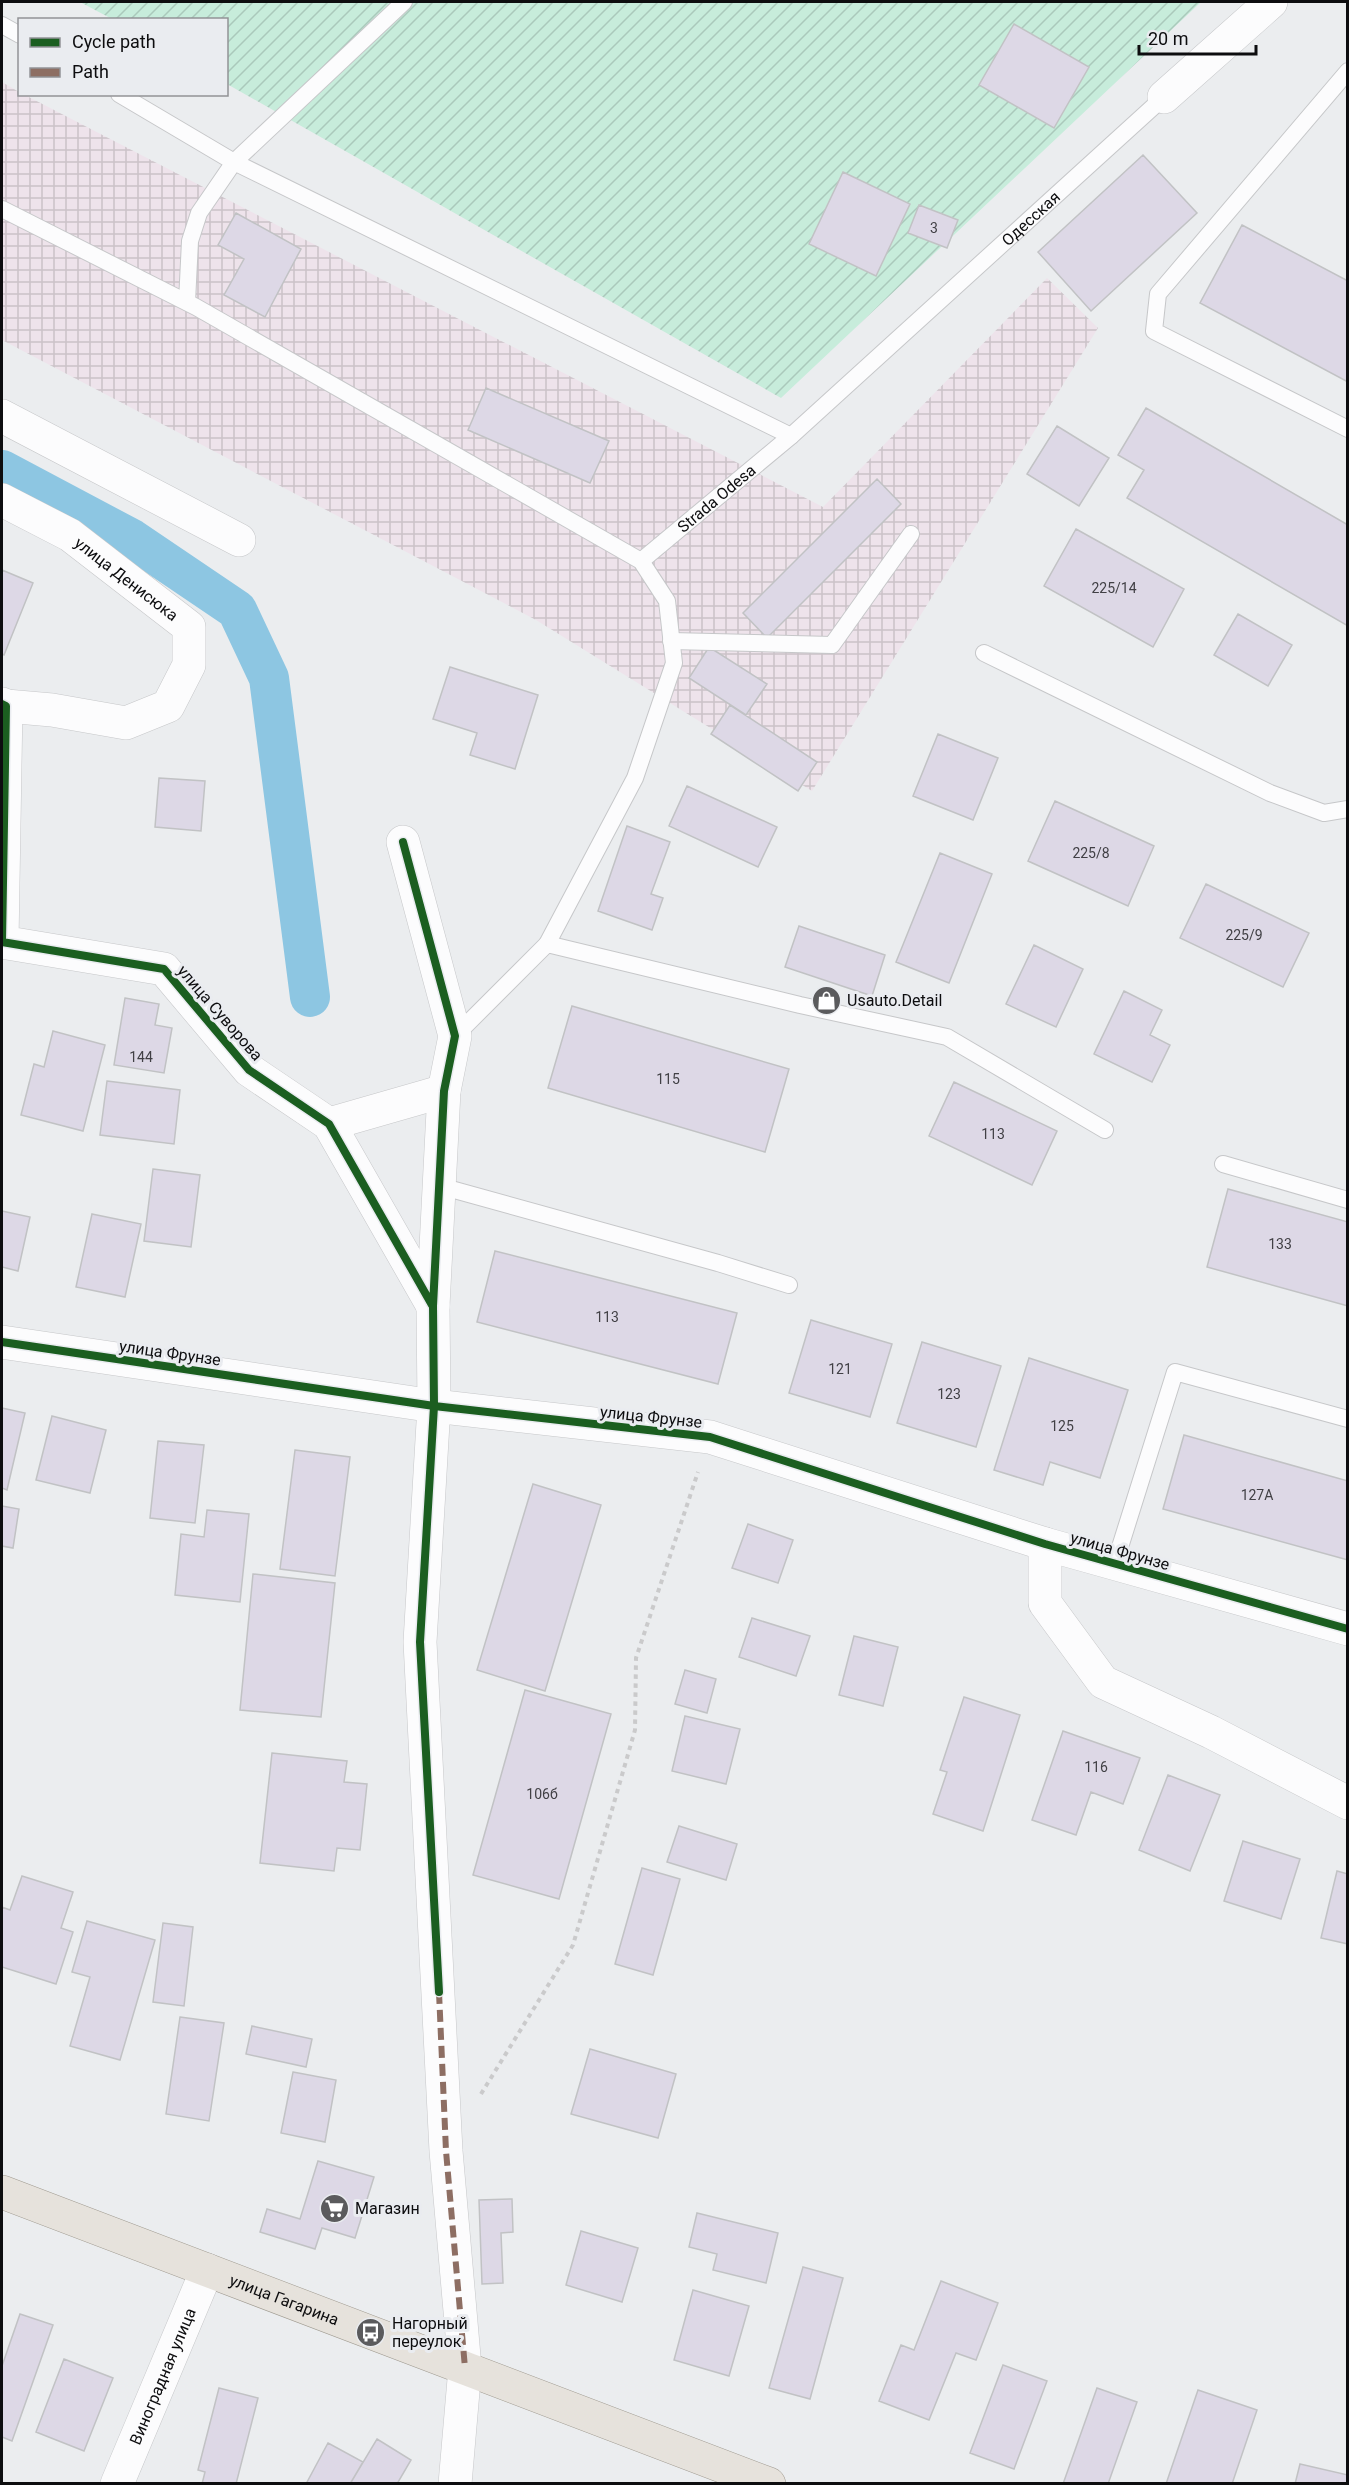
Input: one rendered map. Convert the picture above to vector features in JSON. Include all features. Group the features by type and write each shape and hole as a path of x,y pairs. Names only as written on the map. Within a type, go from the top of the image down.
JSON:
{"main road":[{"name":"улица Гагарина","path":"2,2192 769,2484"}],"street":[{"name":"Одесская","path":"1164,97 1270,2"},
{"path":"2,416 239,540"},
{"name":"улица Денисюка","path":"2,500 70,535 189,627 189,665 168,706 126,723 52,710 4,705"},
{"name":"улица Суворова","path":"4,705 2,942 164,969 249,1070 329,1124 433,1306"},
{"path":"403,842 454,1036 444,1091 433,1306 434,1406 420,1642 446,2151 465,2368 455,2484"},
{"path":"329,1124 444,1091"},
{"name":"улица Фрунзе","path":"2,1341 434,1406 710,1437 1045,1544 1347,1629"},
{"name":"улица Фрунзе","path":"1045,1544 1045,1603 1104,1682 1211,1732 1347,1803"},
{"name":"Виноградная улица","path":"117,2484 207,2270"}],"lane":[{"path":"187,302 190,242 199,213 234,162 404,2"},
{"path":"2,25 18,34"},
{"path":"1347,71 1158,294 1154,331 1347,429"},
{"path":"122,96 234,162 791,436"},
{"name":"Одесская","path":"791,436 1164,97"},
{"path":"2,209 187,302 640,561 667,601 674,663 635,778 547,944 454,1036"},
{"name":"Strada Odesa","path":"640,561 791,436"},
{"path":"671,641 832,645 911,534"},
{"path":"984,653 1270,793 1324,813 1347,809"},
{"path":"547,944 947,1038 1105,1130"},
{"path":"1223,1164 1347,1200"},
{"path":"440,1186 789,1285"},
{"path":"1114,1563 1175,1372 1347,1419"}],"path":[{"path":"476,2102 573,1945 635,1730 636,1658 710,1437"}],"shaded area":[{"path":"2,82 18,91 18,96 27,96 823,507 1047,278 1098,328 812,791 536,620 2,340"}],"green space":[{"path":"80,2 1201,2 781,398 228,85 228,18 110,18"}],"building":[{"path":"1014,24 1089,67 1054,128 979,85"},
{"path":"1143,155 1197,213 1091,311 1038,252"},
{"path":"843,172 910,204 876,276 809,244"},
{"path":"919,205 958,220 947,248 908,233"},
{"path":"236,213 301,249 265,317 224,295 244,259 218,245"},
{"path":"1242,225 1348,281 1348,382 1200,303"},
{"path":"486,388 609,441 590,483 468,430"},
{"path":"1146,408 1348,525 1348,626 1127,498 1144,470 1118,455"},
{"path":"1057,426 1109,458 1079,506 1027,474"},
{"path":"877,479 901,504 767,638 743,613"},
{"path":"1076,529 1184,589 1153,647 1044,586"},
{"path":"2,570 33,583 4,655 2,654"},
{"path":"1238,614 1292,645 1268,686 1214,655"},
{"path":"709,647 767,684 746,715 689,678"},
{"path":"450,667 538,695 515,769 470,755 477,733 433,719"},
{"path":"730,705 817,762 798,791 711,734"},
{"path":"938,734 998,758 973,820 913,796"},
{"path":"159,778 205,781 201,831 155,827"},
{"path":"687,786 777,827 758,867 669,826"},
{"path":"1055,801 1154,846 1128,906 1028,861"},
{"path":"627,826 670,842 651,894 663,898 652,930 598,911"},
{"path":"940,853 992,874 949,983 896,962"},
{"path":"1206,884 1309,933 1283,987 1180,938"},
{"path":"799,926 885,955 872,996 785,967"},
{"path":"1034,945 1083,969 1056,1027 1006,1004"},
{"path":"1124,991 1162,1010 1150,1035 1170,1045 1152,1082 1094,1054"},
{"path":"125,998 159,1004 155,1025 172,1028 164,1073 114,1065"},
{"path":"572,1006 789,1069 765,1152 548,1088"},
{"path":"53,1031 105,1045 83,1131 21,1115 34,1064 44,1067"},
{"path":"107,1081 180,1090 174,1144 100,1135"},
{"path":"954,1082 1057,1131 1032,1185 929,1136"},
{"path":"153,1169 200,1175 191,1247 144,1241"},
{"path":"1228,1189 1348,1222 1348,1306 1207,1267"},
{"path":"2,1211 30,1217 18,1271 2,1267"},
{"path":"92,1214 141,1224 125,1297 76,1287"},
{"path":"495,1251 737,1313 718,1384 477,1322"},
{"path":"811,1320 892,1344 870,1417 789,1393"},
{"path":"922,1342 1001,1366 976,1447 897,1423"},
{"path":"1029,1358 1128,1390 1100,1478 1050,1462 1043,1485 994,1470"},
{"path":"2,1408 25,1413 7,1490 2,1488"},
{"path":"52,1416 106,1430 90,1493 36,1480"},
{"path":"1184,1435 1348,1481 1348,1560 1163,1509"},
{"path":"158,1441 204,1445 195,1523 150,1518"},
{"path":"295,1450 350,1457 335,1576 280,1569"},
{"path":"533,1484 601,1505 545,1691 477,1670"},
{"path":"2,1506 19,1509 13,1548 2,1546"},
{"path":"207,1510 249,1514 240,1602 175,1595 181,1534 204,1537"},
{"path":"748,1524 793,1540 778,1583 732,1568"},
{"path":"253,1574 335,1583 321,1717 240,1710"},
{"path":"752,1618 810,1636 796,1676 739,1657"},
{"path":"854,1636 898,1647 883,1706 839,1695"},
{"path":"685,1670 716,1679 707,1713 675,1704"},
{"path":"525,1690 611,1714 559,1899 473,1875"},
{"path":"964,1697 1020,1715 983,1831 933,1814 947,1772 940,1770"},
{"path":"685,1716 740,1729 726,1784 672,1771"},
{"path":"1063,1731 1140,1758 1123,1804 1091,1792 1076,1835 1032,1820"},
{"path":"272,1753 347,1761 344,1782 367,1784 360,1850 337,1848 334,1871 260,1863"},
{"path":"1168,1775 1220,1795 1190,1871 1139,1850"},
{"path":"679,1826 737,1844 726,1880 667,1862"},
{"path":"1243,1841 1300,1859 1281,1919 1224,1901"},
{"path":"642,1868 680,1879 653,1975 615,1964"},
{"path":"1337,1871 1348,1874 1348,1944 1321,1938"},
{"path":"22,1876 73,1892 61,1928 73,1932 56,1984 2,1967 2,1907 10,1910"},
{"path":"87,1921 155,1940 120,2060 70,2046 90,1977 72,1972"},
{"path":"163,1923 193,1927 184,2006 153,2002"},
{"path":"180,2017 224,2023 209,2121 166,2114"},
{"path":"252,2026 312,2039 306,2067 246,2054"},
{"path":"590,2049 676,2074 658,2138 571,2114"},
{"path":"293,2072 336,2080 325,2142 281,2133"},
{"path":"318,2161 374,2177 355,2238 322,2228 315,2249 260,2232 267,2209 300,2219"},
{"path":"512,2199 513,2232 501,2233 503,2283 482,2284 479,2200"},
{"path":"697,2213 778,2233 766,2283 713,2270 717,2254 689,2247"},
{"path":"581,2231 638,2248 622,2302 566,2285"},
{"path":"803,2267 843,2278 810,2399 769,2388"},
{"path":"941,2281 998,2303 976,2360 956,2353 929,2420 879,2401 901,2345 914,2350"},
{"path":"693,2290 749,2306 729,2376 674,2360"},
{"path":"20,2314 53,2325 12,2441 2,2437 2,2366"},
{"path":"64,2359 113,2378 84,2451 36,2432"},
{"path":"1003,2365 1047,2381 1014,2469 970,2453"},
{"path":"219,2388 258,2398 236,2484 202,2484 205,2472 198,2470"},
{"path":"1097,2388 1137,2402 1108,2484 1063,2484"},
{"path":"1198,2390 1257,2410 1232,2484 1166,2484"},
{"path":"377,2439 411,2460 397,2484 350,2484"},
{"path":"328,2443 363,2462 350,2484 306,2484"},
{"path":"1300,2464 1348,2475 1348,2484 1295,2484"}],"waterway":[{"path":"2,470 132,539 237,610 269,678 310,997"}],"marked path":[{"path":"439,1992 446,2151 465,2368"}],"cycle path":[{"path":"2,704 6,706 2,942 164,969 249,1070 329,1124 432,1305"},
{"path":"403,842 455,1036 444,1091 433,1306 434,1406 420,1642 439,1992"},
{"path":"2,1342 434,1406 710,1437 1045,1544 1348,1629"}],"place":[{"name":"Usauto.Detail","path":"826,1000"},
{"name":"Магазин","path":"334,2208"},
{"name":"Нагорный переулок","path":"371,2332"}]}
